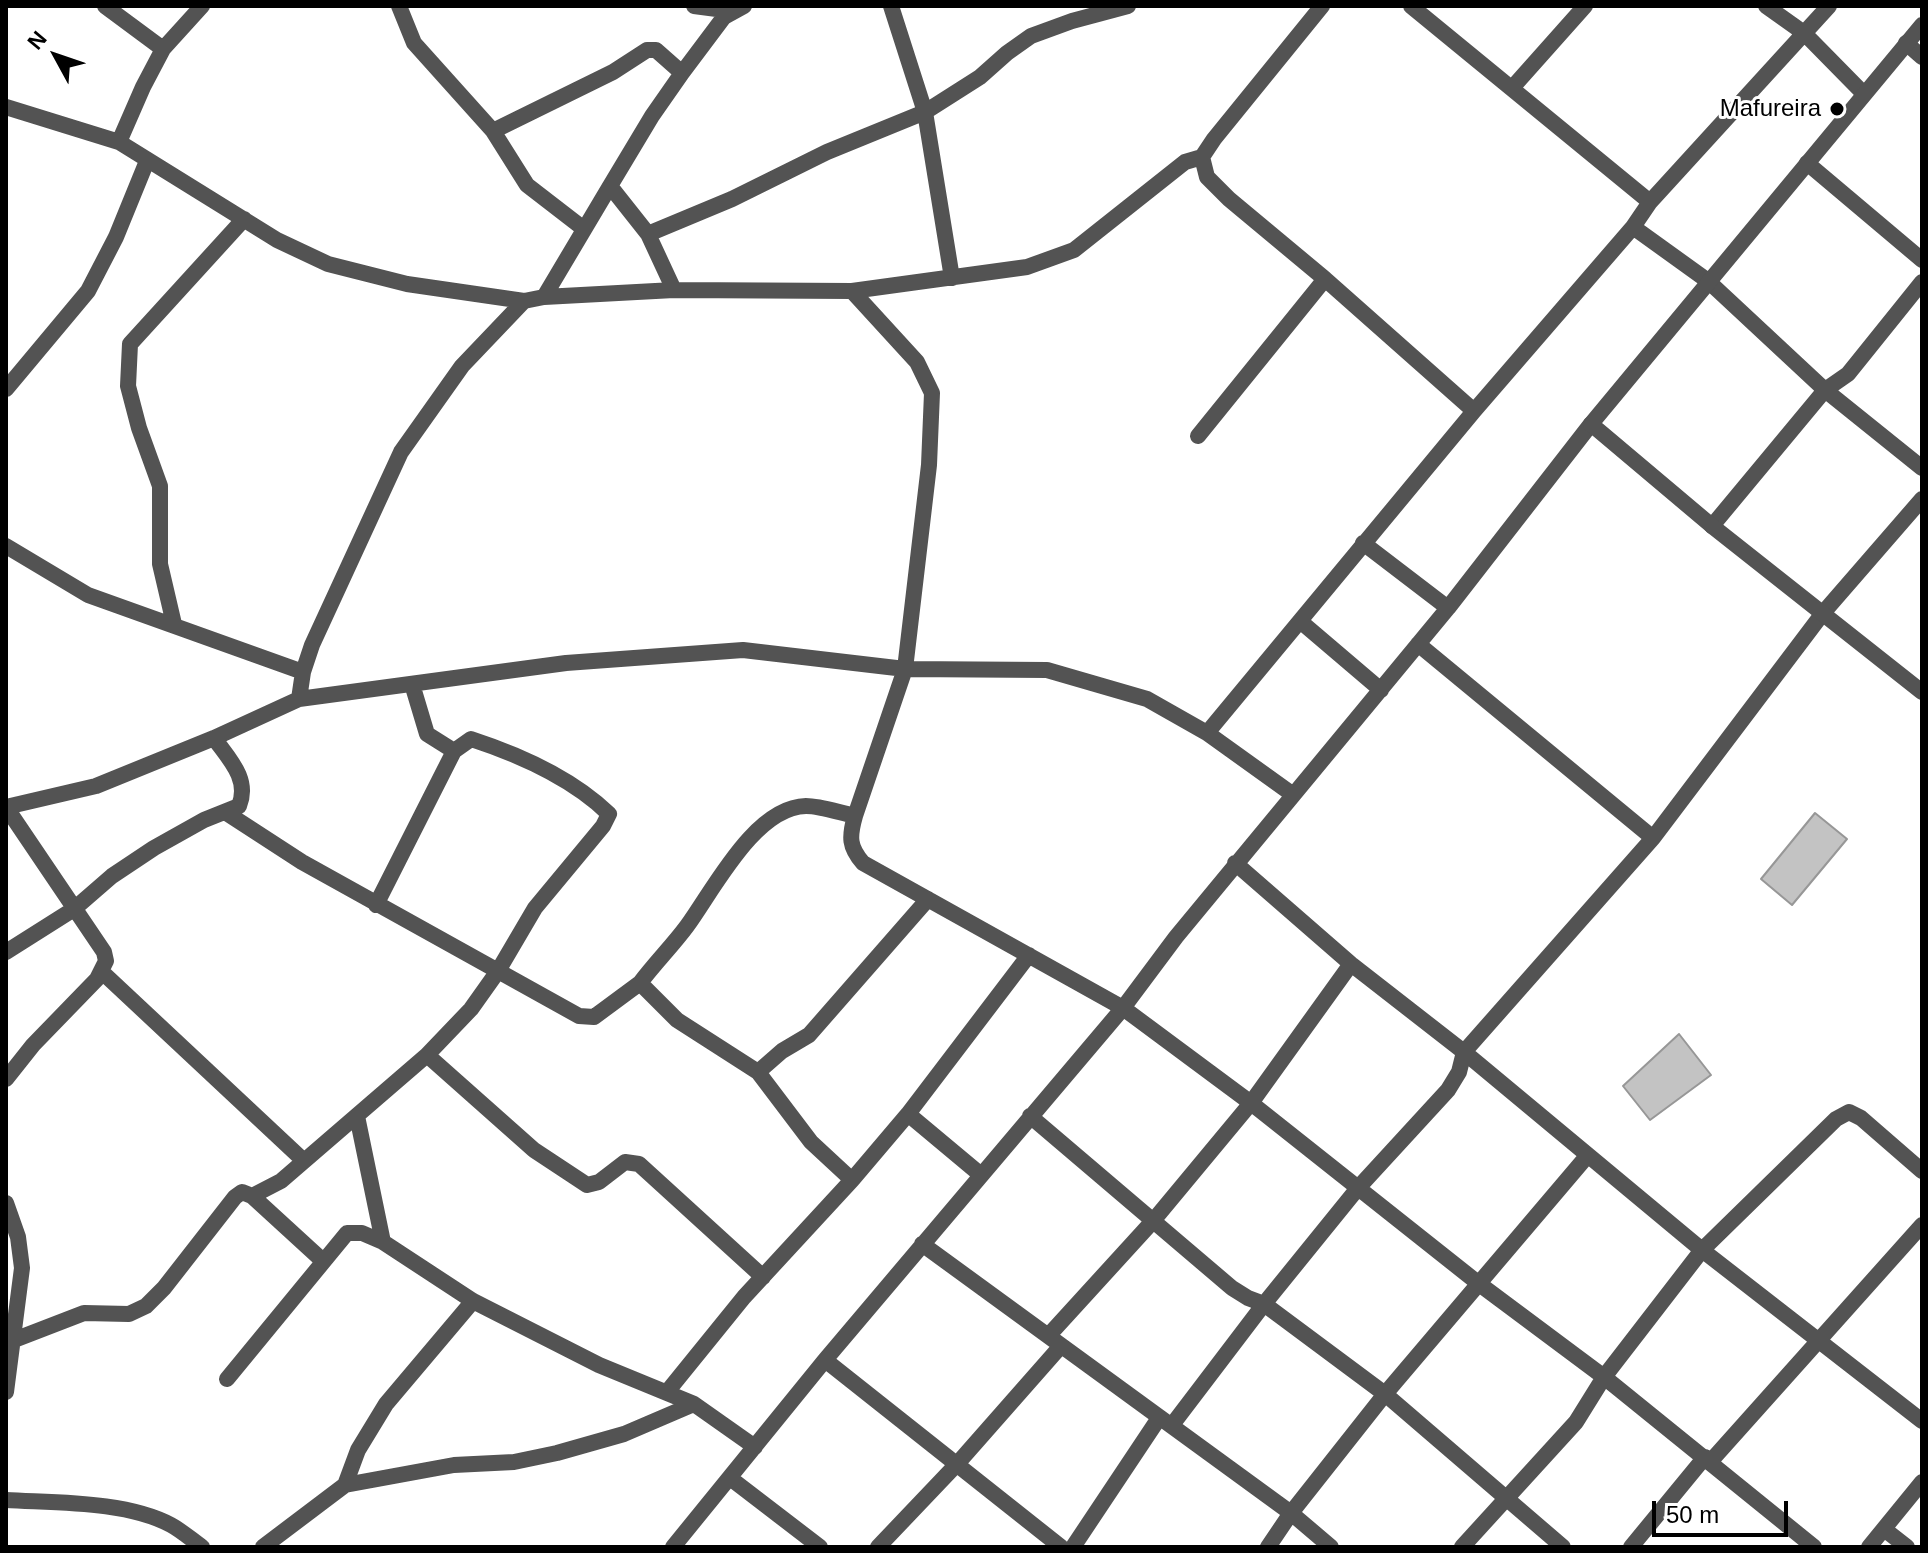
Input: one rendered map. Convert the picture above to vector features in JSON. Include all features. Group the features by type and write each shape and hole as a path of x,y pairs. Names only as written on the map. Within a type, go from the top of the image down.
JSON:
{"street":[{"path":"105,6 163,49"},
{"path":"119,142 163,49 202,6"},
{"path":"399,6 414,43 493,131 527,185 584,229"},
{"path":"694,6 738,8"},
{"path":"891,6 925,112 952,278"},
{"path":"648,234 732,199 827,152 925,112 980,77 1031,36 1128,6"},
{"path":"6,107 119,142 277,240 328,264 407,284 524,301 544,297 674,290 852,291 1027,267 1074,250 1185,162 1202,157 1322,6"},
{"path":"1411,6 1650,202"},
{"path":"1512,88 1585,6"},
{"path":"1766,6 1804,33 1864,94"},
{"path":"1207,733 1474,411 1633,227 1650,202 1829,6"},
{"path":"544,297 652,116 724,17 738,8"},
{"path":"673,1547 825,1360 1123,1008 1235,863 1448,608 1591,424 1922,25"},
{"path":"1906,43 1922,57"},
{"path":"493,131 613,72 647,50 656,50 682,73"},
{"path":"1202,157 1207,177 1229,199 1474,411"},
{"path":"6,389 88,291 116,237 147,161"},
{"path":"1807,163 1922,260"},
{"path":"610,186 648,234 674,290"},
{"path":"174,624 160,564 160,486 128,386 130,344 244,219"},
{"path":"1633,227 1708,281 1825,390 1922,468"},
{"path":"1198,436 1325,279"},
{"path":"1712,526 1825,390 1848,374 1922,282"},
{"path":"852,291 917,362 932,393 929,465 905,669 855,816 850,833 851,850 863,863 1123,1008 1251,1103 1478,1283 1604,1377 1814,1547"},
{"path":"299,699 303,672 312,645 401,452 462,366 524,301"},
{"path":"1591,424 1712,526 1922,692"},
{"path":"1073,1547 1166,1421 1358,1188 1448,1090 1459,1072 1464,1052 1653,838 1823,613 1922,499"},
{"path":"1363,543 1448,608"},
{"path":"6,546 88,595 303,672"},
{"path":"1300,621 1381,690"},
{"path":"1418,644 1653,838"},
{"path":"6,1079 33,1045 97,979 106,961 104,952 6,807 96,786 299,699 566,663 743,650 905,669 1047,670 1147,699 1207,733 1292,794"},
{"path":"412,684 427,734 454,751"},
{"path":"6,952 74,909 112,876 154,848 204,820 239,806 243,795 242,780 214,738"},
{"path":"252,1196 281,1181 427,1055 471,1009 498,971 535,908 603,826 609,814 591,796 553,774 471,739 454,751 376,905"},
{"path":"225,812 376,905 579,1016 594,1017 640,983 760,828 779,814 806,806 855,816"},
{"path":"1235,863 1351,964 1464,1052 1702,1250 1922,1421"},
{"path":"758,1072 782,1051 809,1035 928,899"},
{"path":"667,1392 763,1277 908,1114 1029,955"},
{"path":"878,1547 957,1464 1251,1103 1351,964"},
{"path":"101,971 303,1160"},
{"path":"640,983 677,1020 758,1072 811,1142 852,1180"},
{"path":"427,1055 534,1150 587,1185 599,1182 625,1162 639,1164 763,1277"},
{"path":"1462,1547 1576,1422 1604,1377 1702,1250 1836,1119 1849,1112 1861,1118 1922,1171"},
{"path":"908,1114 981,1175"},
{"path":"357,1116 383,1242"},
{"path":"1030,1116 1232,1288 1264,1304 1385,1394 1563,1547"},
{"path":"1268,1547 1385,1394 1588,1155"},
{"path":"14,1340 84,1313 129,1314 146,1306 242,1192 252,1196 323,1261"},
{"path":"6,1203 18,1237 22,1268 6,1392"},
{"path":"1631,1547 1922,1225"},
{"path":"227,1379 347,1233 362,1233 383,1242 473,1301 599,1365 694,1404 755,1447"},
{"path":"922,1244 1291,1513 1331,1547"},
{"path":"345,1485 358,1450 386,1404 473,1301"},
{"path":"825,1360 1061,1547"},
{"path":"263,1547 345,1485 454,1465 514,1462 557,1453 624,1434 694,1404"},
{"path":"730,1478 820,1547"},
{"path":"1869,1547 1922,1482"},
{"path":"6,1500 68,1503 136,1512 170,1525 202,1547"},
{"path":"1884,1529 1907,1547"}],"building":[{"path":"1815,813 1847,839 1792,905 1761,879"},
{"path":"1679,1034 1711,1075 1650,1120 1623,1086"}],"place":[{"name":"Mafureira","path":"1837,109"}]}
